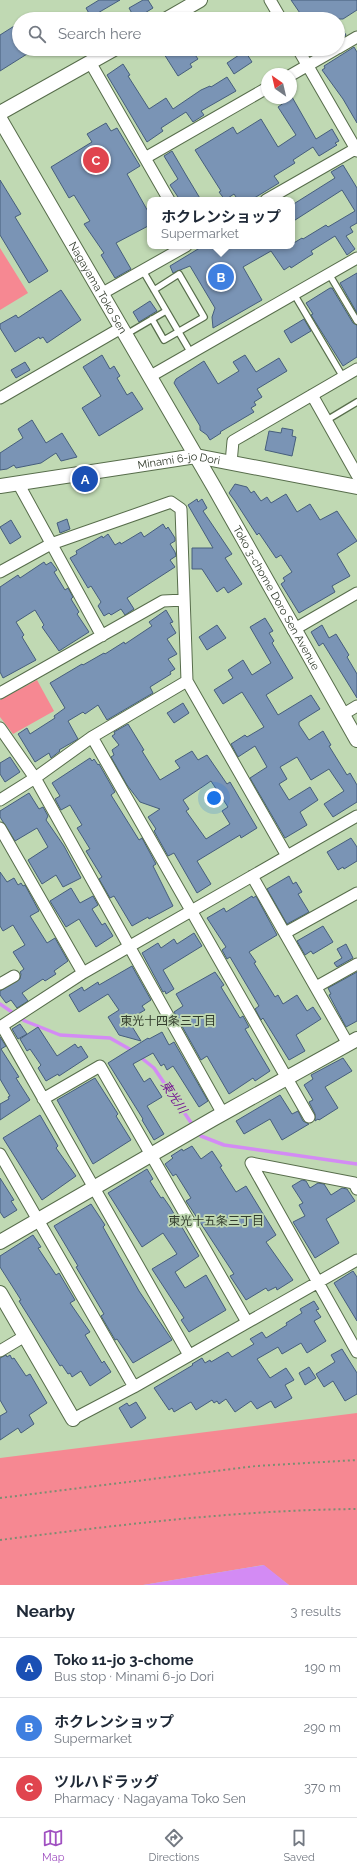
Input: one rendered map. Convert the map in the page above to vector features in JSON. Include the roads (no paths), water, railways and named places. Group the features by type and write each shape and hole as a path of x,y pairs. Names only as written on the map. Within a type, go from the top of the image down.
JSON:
{"street":[{"path":"179,12 200,0"},
{"path":"270,0 277,12"},
{"path":"345,44 357,37"},
{"path":"0,113 101,56"},
{"path":"271,197 356,149 302,56"},
{"path":"297,71 323,56"},
{"path":"90,62 167,197"},
{"path":"145,158 261,91"},
{"name":"Nagayama Toko Sen","path":"0,119 148,377 196,456"},
{"path":"101,294 181,249"},
{"path":"148,377 357,258"},
{"path":"0,398 123,332"},
{"path":"231,462 233,440 357,369"},
{"path":"312,395 357,475"},
{"name":"Minami 6-jo Dori","path":"0,486 196,456 357,487"},
{"name":"Toko 3-chome Doro Sen Avenue","path":"196,456 293,630 357,740"},
{"path":"18,483 102,636"},
{"path":"0,572 51,544 171,502 181,509 187,682 287,856"},
{"path":"293,630 357,593"},
{"path":"0,693 163,601 184,600"},
{"path":"0,800 35,778 92,737 187,682"},
{"path":"342,715 357,706"},
{"path":"0,728 35,778 130,946 218,1116"},
{"path":"92,737 308,1117"},
{"path":"189,1355 43,1099 4,1024 84,973 357,816"},
{"path":"0,828 84,973"},
{"path":"0,1242 218,1116 353,1042 316,987 252,876"},
{"path":"285,933 357,893"},
{"path":"316,987 357,964"},
{"path":"0,984 14,976"},
{"path":"43,1099 100,1066 247,1322"},
{"path":"0,1154 134,1387"},
{"path":"357,1189 354,1183 251,1163 357,1352"},
{"path":"0,1293 73,1419 134,1387 357,1260"},
{"path":"0,1350 25,1336"}],"lane":[{"path":"143,271 191,352"},
{"path":"152,319 164,340 204,317 179,274 154,290"},
{"path":"329,274 357,321"},
{"path":"294,294 343,377"},
{"path":"123,332 166,311"},
{"path":"327,420 357,402"}],"waterway":[{"name":"東光川","path":"0,1004 25,1021 60,1035 110,1038 133,1051"},
{"name":"東光川","path":"139,1056 154,1068 194,1127"},
{"name":"東光川","path":"197,1132 201,1136 224,1145 357,1164"}],"place":[{"name":"ツルハドラッグ","path":"96,160"},
{"name":"ホクレンショップ","path":"221,277"},
{"name":"Toko 11-jo 3-chome","path":"85,479"}],"district":[{"name":"東光十四条三丁目","path":"168,1021"},
{"name":"東光十五条三丁目","path":"216,1221"}]}
